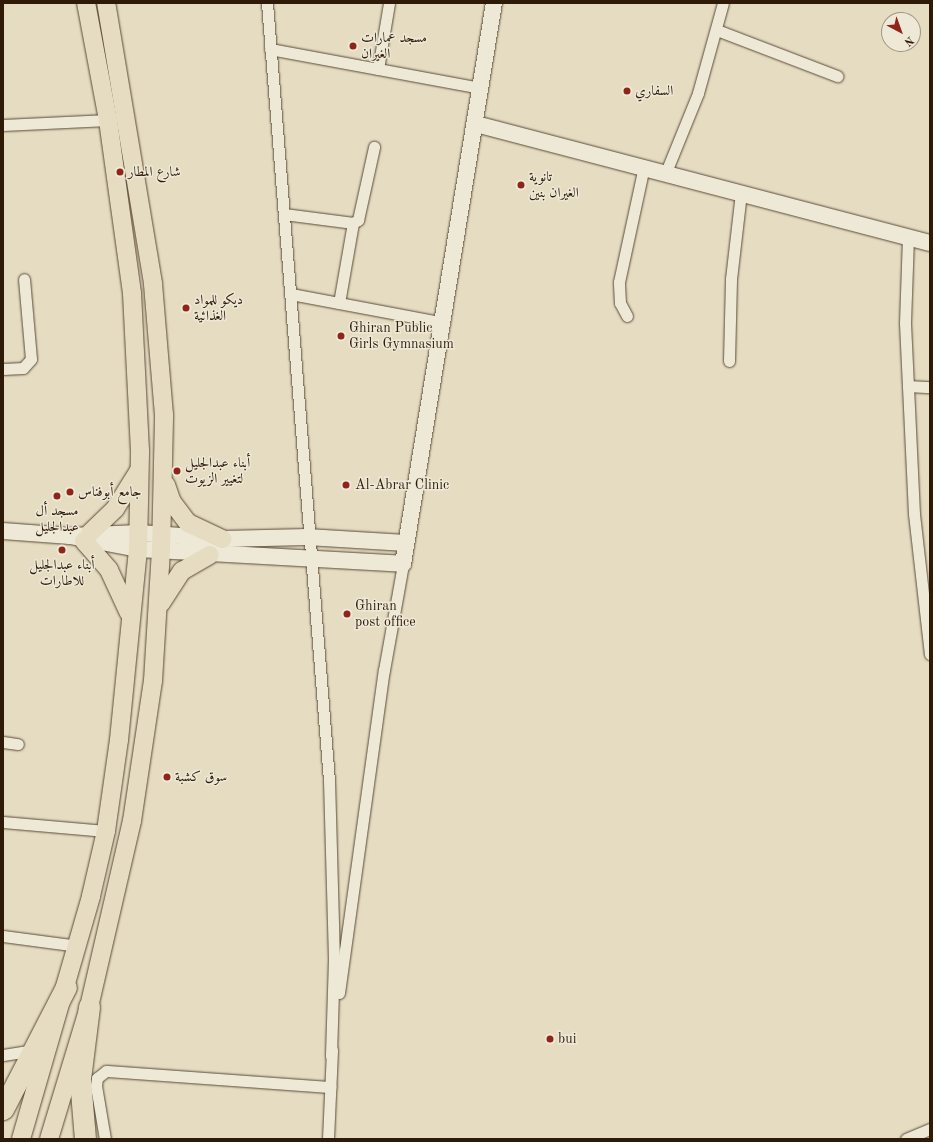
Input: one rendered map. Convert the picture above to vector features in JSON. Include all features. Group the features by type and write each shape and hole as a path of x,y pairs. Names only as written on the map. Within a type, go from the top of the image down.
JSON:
{"highway":[{"path":"3,1110 66,987"},
{"path":"85,1139 80,1079 89,1007"}],"main road":[{"path":"21,1139 78,946 106,831 119,740 138,541 139,469 132,293 108,120 86,3"},
{"path":"49,1139 89,1007 132,821 153,681 165,478 164,415 154,283 106,3"},
{"path":"130,615 112,575 81,537 115,509 139,469"},
{"path":"165,478 172,502 188,523 223,539"},
{"path":"158,613 171,583 186,568 210,555"}],"street":[{"path":"267,3 291,294 309,559 329,780 334,959 328,1139"},
{"path":"378,69 389,3"},
{"path":"331,1056 384,670 444,323 494,3"},
{"path":"666,172 698,93 717,30 723,3"},
{"path":"717,30 837,76"},
{"path":"270,49 481,88"},
{"path":"3,125 108,120"},
{"path":"476,124 644,166 930,243"},
{"path":"339,303 353,223 361,216 374,147"},
{"path":"627,316 620,303 619,282 644,166"},
{"path":"729,361 731,279 741,192"},
{"path":"284,214 353,223"},
{"path":"908,237 905,323 914,514 930,654"},
{"path":"3,369 23,368 31,359 24,279"},
{"path":"291,294 444,323"},
{"path":"908,386 930,387"},
{"path":"3,531 161,543 223,539 308,537 406,543"},
{"path":"161,543 210,555 403,564"},
{"path":"3,742 18,744"},
{"path":"3,822 106,831"},
{"path":"3,936 78,946"},
{"path":"3,1055 35,1050"},
{"path":"106,1139 96,1086 97,1078 106,1071 330,1087"},
{"path":"906,1139 930,1130"}],"place":[{"name":"مسجد عمارات الغيران","path":"353,46"},
{"name":"السفاري","path":"627,91"},
{"name":"شارع المطار","path":"120,172"},
{"name":"تانوية الغيران بنين","path":"521,185"},
{"name":"ديكو للمواد الغذائية","path":"186,308"},
{"name":"Ghiran Public Girls Gymnasium","path":"341,336"},
{"name":"أبناء عبدالجليل لتغيير الزيوت","path":"177,471"},
{"name":"Al-Abrar Clinic","path":"346,485"},
{"name":"جامع أبوفناس","path":"70,492"},
{"name":"مسجد أل عبدالجليل","path":"57,496"},
{"name":"أبناء عبدالجليل للاطارات","path":"62,550"},
{"name":"Ghiran post office","path":"347,614"},
{"name":"سوق كشبة","path":"167,777"},
{"name":"bui","path":"550,1039"}]}
